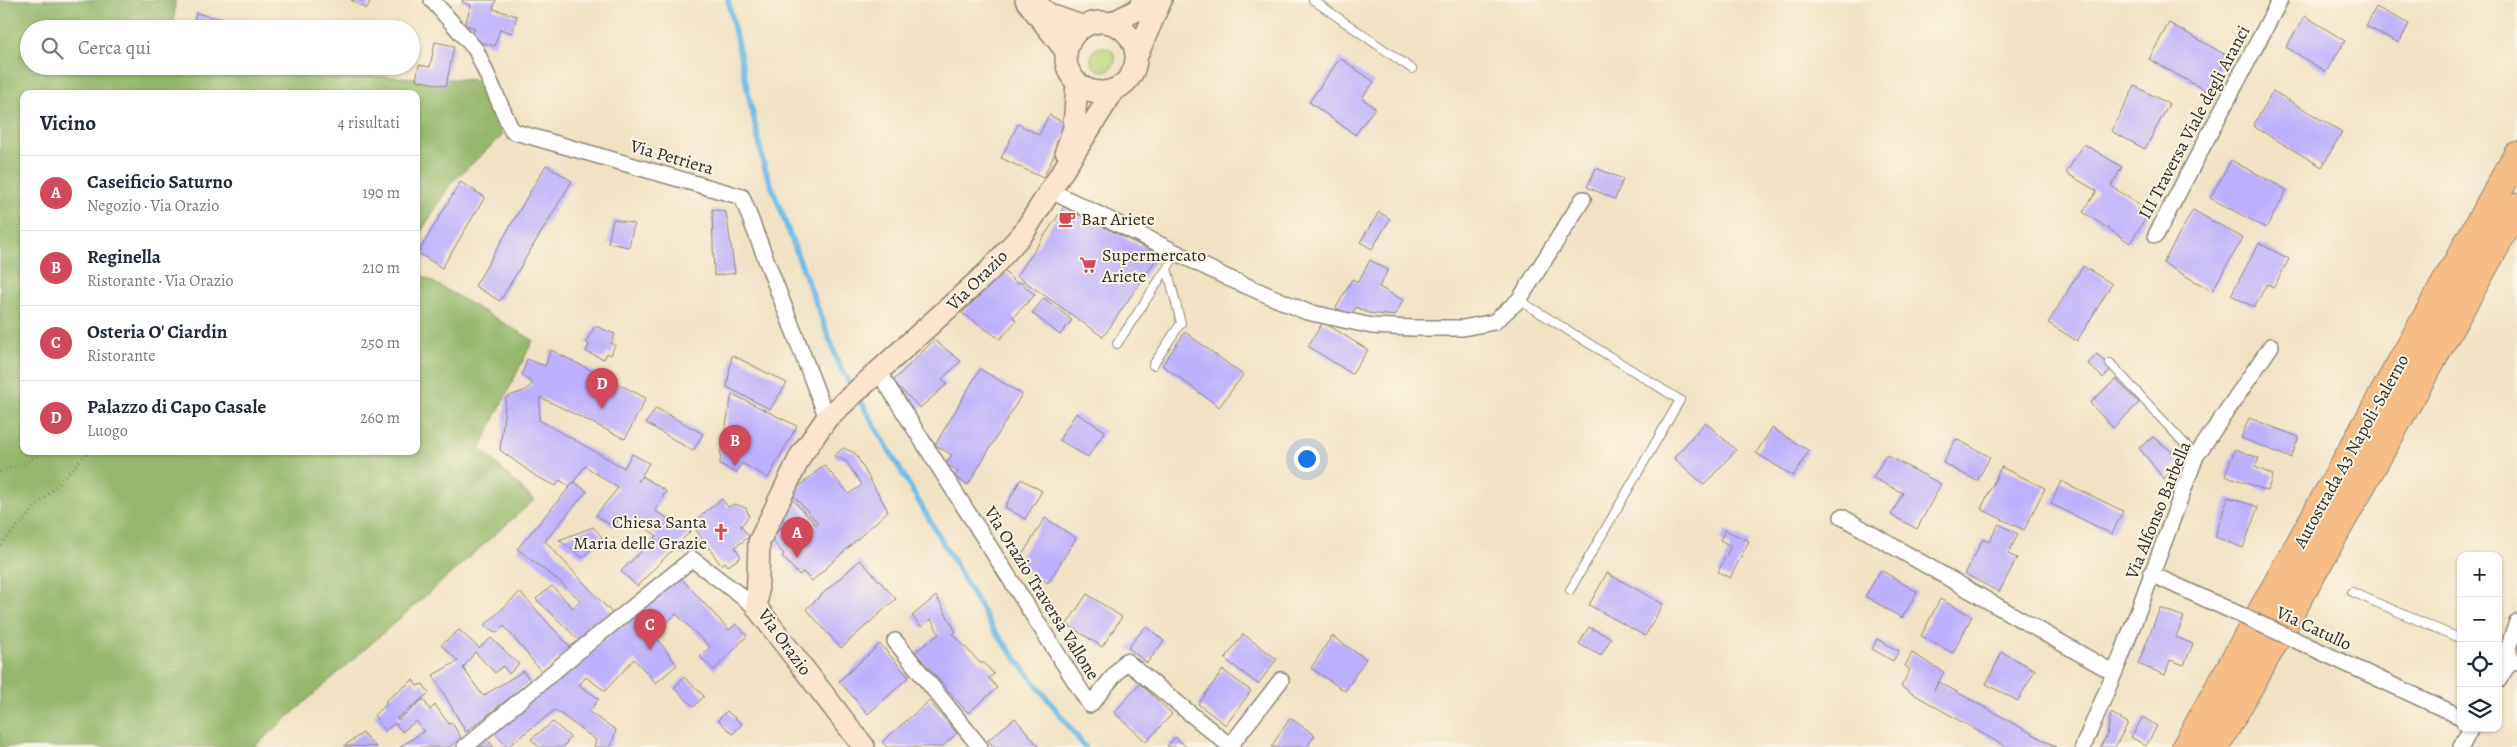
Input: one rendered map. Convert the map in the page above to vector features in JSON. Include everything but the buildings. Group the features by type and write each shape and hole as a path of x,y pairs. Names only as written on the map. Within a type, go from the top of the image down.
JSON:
{"highway":[{"name":"Autostrada A3 Napoli-Salerno","path":"2186,747 2517,156"},
{"name":"Autostrada A3 Napoli-Salerno","path":"2215,747 2517,207"}],"street":[{"name":"Via Petriera","path":"432,0 476,50 512,131 742,197 827,418"},
{"path":"1026,0 1066,51 1070,73 1077,82 1094,92 1114,90"},
{"path":"1031,0 1050,15 1084,27"},
{"path":"1112,23 1137,10 1146,0"},
{"path":"1052,185 1114,90 1131,76 1137,56 1161,0"},
{"name":"III Traversa Viale degli Aranci","path":"2156,235 2280,0"},
{"path":"1066,51 1076,33 1084,27 1097,22 1112,23 1122,28 1129,35 1137,56"},
{"path":"1052,185 1074,128 1077,82"},
{"name":"Via Orazio","path":"864,747 757,608 759,542 801,455 827,418 988,272 1024,232 1052,185"},
{"path":"1052,185 1177,253 1306,312 1372,326 1462,328 1494,322 1519,300 1583,199"},
{"name":"Via Alfonso Barbella","path":"2083,747 2114,673 2196,456 2270,346"},
{"name":"Via Orazio Traversa Vallone","path":"878,371 1090,705 1126,661 1230,746 1280,680"},
{"path":"1842,517 2114,673"},
{"path":"465,747 564,663 692,559 757,608"},
{"name":"Via Catullo","path":"2151,574 2457,715"},
{"path":"2502,673 2509,659 2508,648 2517,622"},
{"path":"895,641 980,747"},
{"path":"2462,747 2469,732"}],"lane":[{"path":"1312,0 1412,68"},
{"path":"1117,344 1177,253"},
{"path":"1153,365 1181,323 1167,268"},
{"path":"1519,300 1680,400 1570,590"},
{"path":"2110,363 2196,456"},
{"path":"2352,592 2457,636"}],"path":[{"path":"0,472 24,463 37,455"},
{"path":"0,545 85,455"}],"green space":[{"path":"0,0 175,0 174,20 20,20 20,75 340,75 480,80 502,136 451,183 420,233 420,90 20,90 20,455 420,455 420,274 533,340 480,448 534,500 254,747 0,747"},
{"path":"1103,47 1112,50 1115,59 1112,68 1103,71 1094,68 1091,59 1094,50"}],"waterway":[{"path":"728,0 764,166 840,367 853,389"},
{"path":"858,397 993,629 1085,747"}],"place":[{"name":"Bar Ariete","path":"1067,219"},
{"name":"Supermercato Ariete","path":"1088,265"},
{"name":"Palazzo di Capo Casale","path":"602,409"},
{"name":"Reginella","path":"735,466"},
{"name":"Chiesa Santa Maria delle Grazie","path":"721,532"},
{"name":"Caseificio Saturno","path":"797,558"},
{"name":"Osteria O' Ciardin","path":"650,650"}]}
